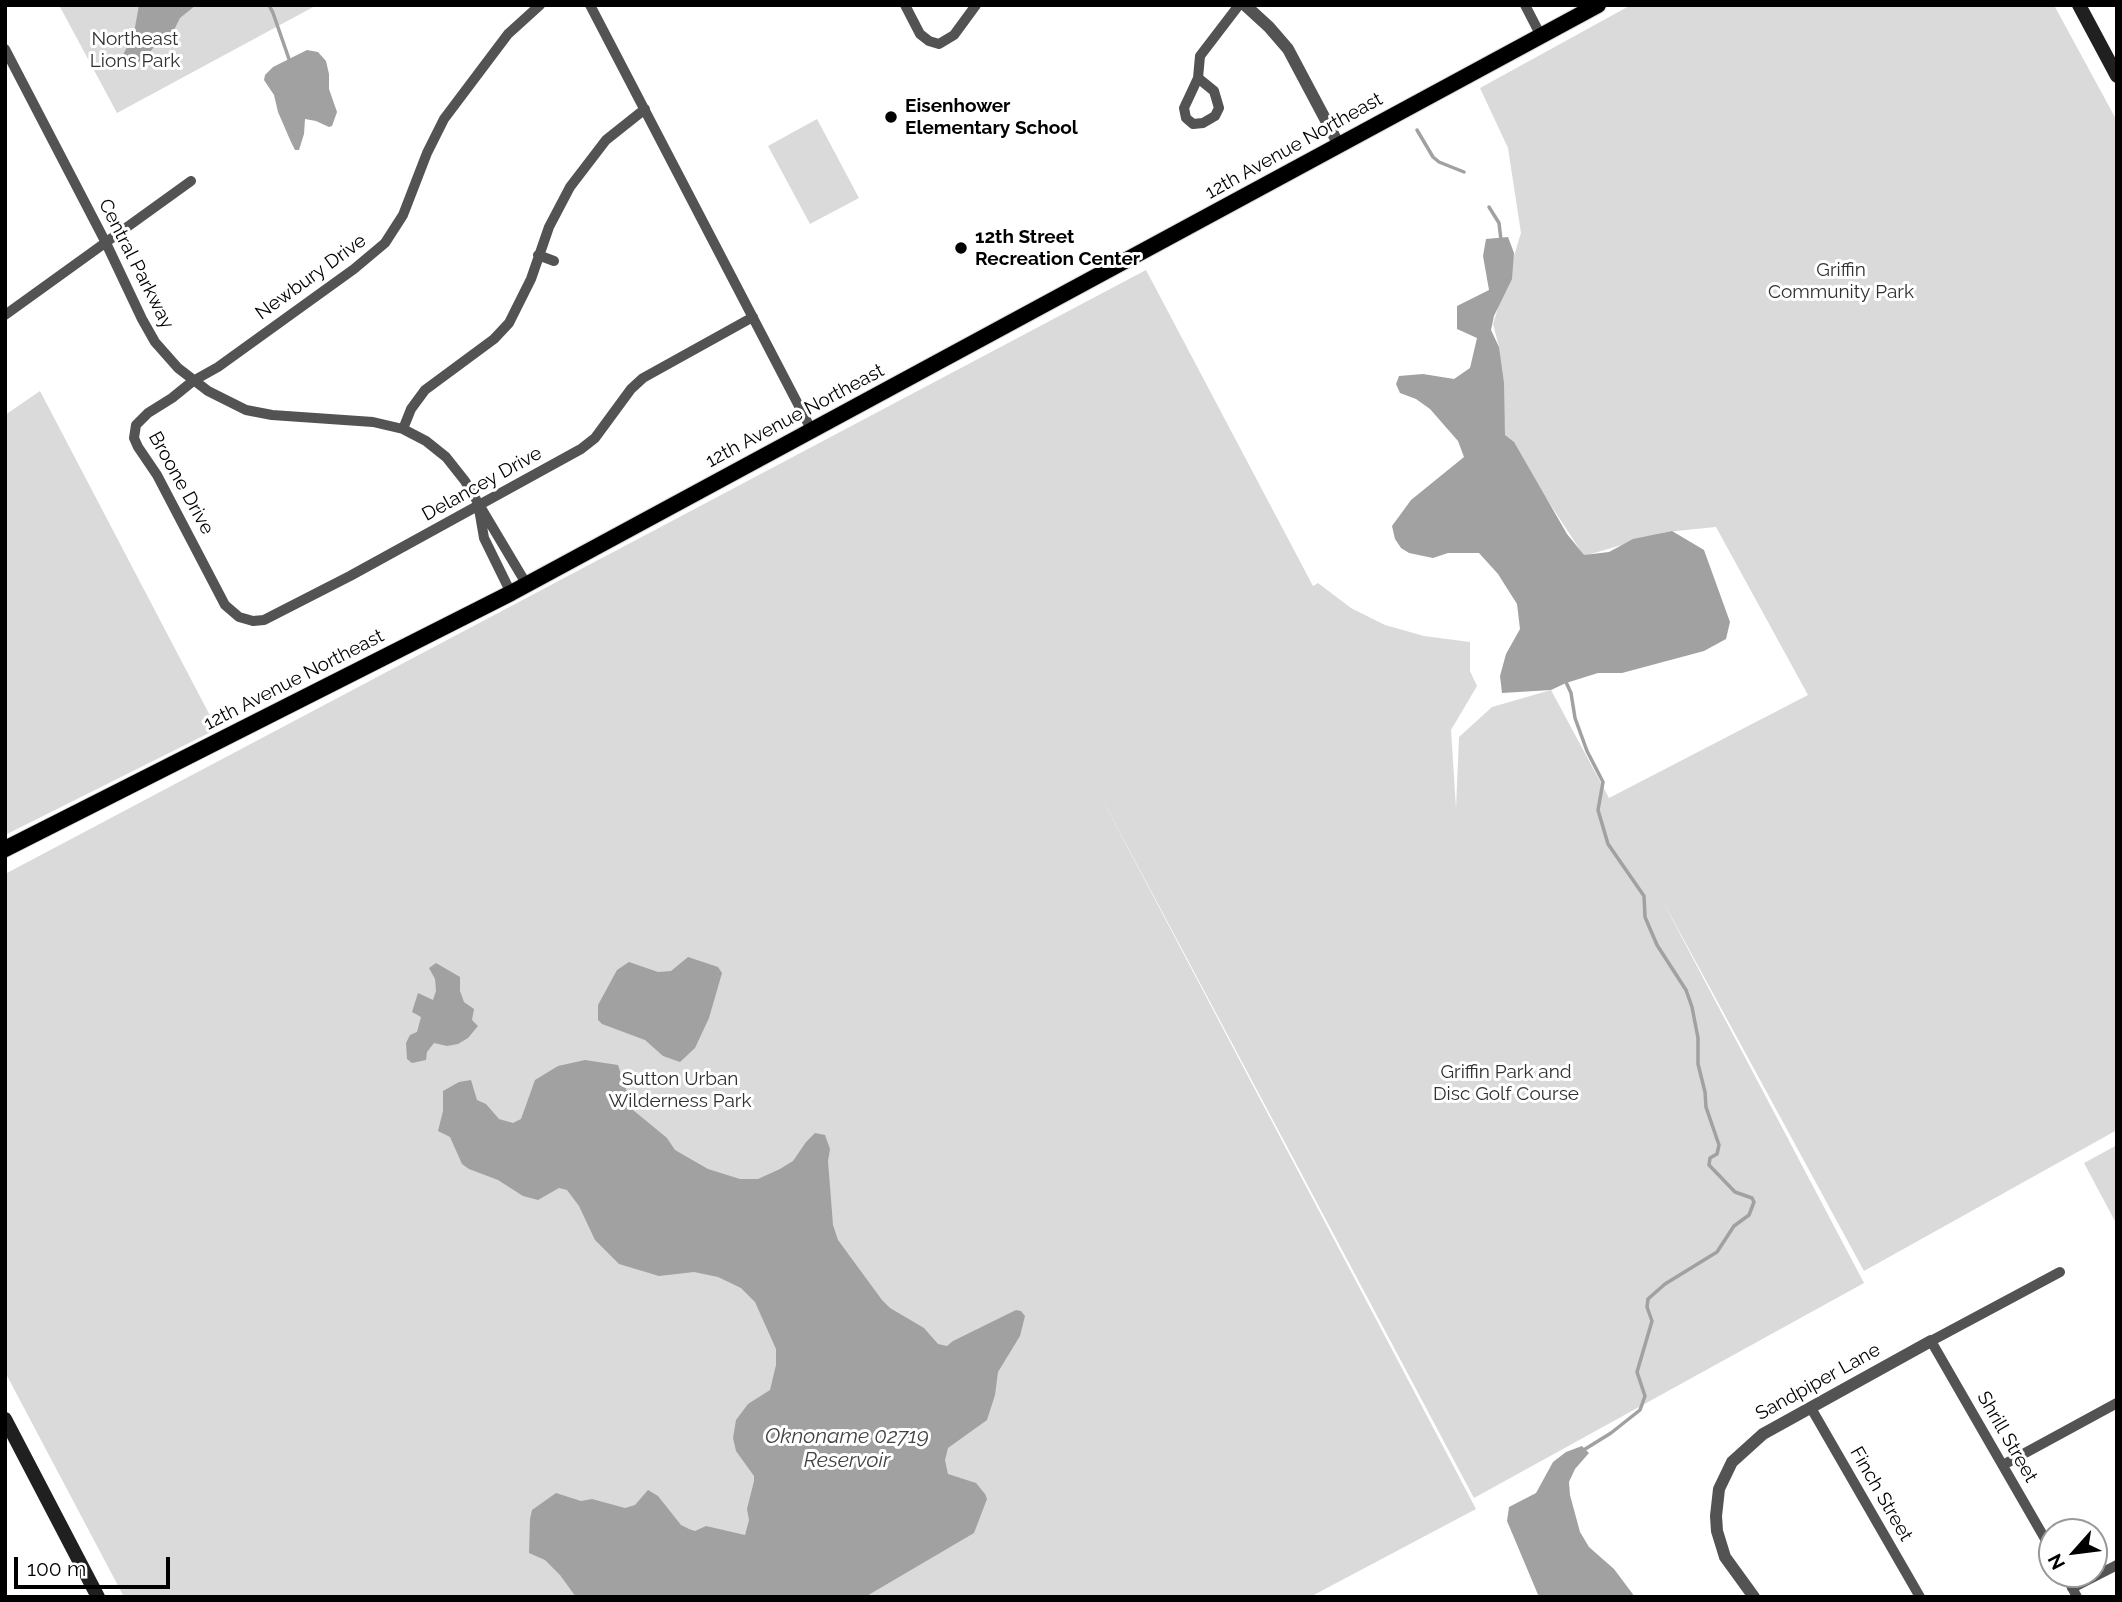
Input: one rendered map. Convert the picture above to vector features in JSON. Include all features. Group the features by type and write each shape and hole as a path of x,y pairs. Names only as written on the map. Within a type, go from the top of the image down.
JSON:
{"main road":[{"name":"12th Avenue Northeast","path":"5,849 511,593 1598,5"},
{"path":"2079,5 2117,76"},
{"path":"5,1419 98,1597"}],"street":[{"name":"Newbury Drive","path":"193,381 218,367 370,257 385,243 403,215 427,152 444,119 508,34 540,5"},
{"path":"590,5 813,431"},
{"path":"905,5 920,34 939,44 954,35 976,5"},
{"path":"1525,5 1541,36"},
{"path":"1198,78 1214,91 1219,108 1215,116 1203,123 1193,124 1186,118 1184,108 1198,78 1198,64 1203,50 1247,6 1276,34 1297,62 1339,145"},
{"name":"Central Parkway","path":"5,49 155,342 178,368 221,400 246,410 271,415 373,422 403,429 426,441 446,457 465,481 527,584"},
{"path":"403,429 411,409 425,390 494,339 509,323 531,279 557,210 570,187 599,148 645,109"},
{"path":"5,315 191,181"},
{"path":"538,255 554,261"},
{"name":"Delancey Drive","path":"216,584 225,605 233,614 245,620 264,620 568,457 591,442 631,388 643,378 753,317"},
{"name":"Broone Drive","path":"193,381 138,422 134,438 216,584"},
{"name":"Central Parkway","path":"479,505 484,538 511,593"},
{"name":"Sandpiper Lane","path":"1754,1597 1733,1570 1720,1544 1716,1516 1719,1489 1732,1462 1752,1442 2060,1272"},
{"name":"Shrill Street","path":"1931,1341 2038,1526"},
{"path":"2003,1465 2117,1403"},
{"name":"Finch Street","path":"1811,1408 1920,1597"},
{"path":"2074,1592 2117,1565"}],"green space":[{"name":"Northeast Lions Park","path":"59,5 317,5 117,113"},
{"path":"1631,5 2054,5 2117,121 2117,1130 1864,1271 1660,896 1864,1283 1474,1498 1092,780 1476,1509 1310,1597 124,1597 5,1372 5,874 1146,270 1313,586 1318,583 1351,608 1385,625 1424,636 1470,642 1470,671 1477,686 1451,730 1456,808 1459,737 1492,707 1551,690 1609,798 1808,695 1716,527 1666,532 1584,556 1505,435 1499,347 1493,324 1521,233 1508,148 1480,88"},
{"path":"817,119 859,198 810,224 768,146"},
{"path":"40,391 217,729 5,835 5,415"},
{"path":"2117,1145 2117,1225 2084,1163"}],"water":[{"path":"139,5 196,5 180,18 173,32 153,48 145,59 132,65 125,63 123,55 134,33"},
{"path":"307,50 318,52 326,61 329,89 337,112 332,126 329,127 305,119 299,150 295,150 278,112 274,95 264,80 273,67"},
{"path":"1508,237 1514,253 1512,279 1494,316 1491,330 1499,347 1504,383 1505,435 1514,442 1567,534 1584,555 1609,552 1633,539 1672,531 1704,550 1730,622 1726,639 1704,651 1622,673 1598,673 1551,690 1502,693 1500,676 1506,654 1520,629 1517,604 1498,574 1479,553 1448,553 1433,558 1409,553 1401,548 1395,539 1392,526 1411,500 1464,457 1458,441 1430,409 1416,399 1400,393 1396,384 1399,376 1423,374 1454,379 1470,368 1477,338 1457,329 1457,306 1489,290 1483,256 1486,239"},
{"path":"688,957 718,967 722,973 709,1018 695,1048 680,1062 663,1056 645,1040 602,1024 598,1020 598,1005 617,970 629,962 658,972 671,971"},
{"path":"436,963 460,977 460,991 464,1002 474,1009 472,1020 478,1026 468,1038 458,1044 447,1046 434,1043 427,1052 426,1060 412,1063 407,1059 406,1043 410,1035 417,1032 421,1017 412,1012 418,993 433,1000 436,991 435,979 429,968"},
{"name":"Oknoname 02719 Reservoir","path":"585,1060 618,1065 633,1110 667,1138 675,1150 708,1169 740,1179 758,1179 780,1169 793,1161 815,1133 825,1135 830,1149 828,1161 833,1225 838,1240 882,1300 890,1308 924,1328 938,1344 947,1346 1016,1310 1021,1311 1025,1316 1020,1336 998,1372 995,1395 987,1420 948,1448 945,1460 948,1474 976,1483 987,1499 974,1533 865,1597 576,1597 545,1560 529,1553 532,1510 556,1493 581,1501 592,1499 625,1508 635,1505 648,1490 658,1496 681,1525 689,1529 695,1531 706,1526 745,1535 754,1476 736,1451 733,1438 736,1420 748,1404 770,1390 776,1365 776,1349 755,1302 741,1288 718,1277 694,1272 659,1276 619,1264 595,1240 579,1206 567,1190 559,1188 538,1200 523,1196 498,1180 462,1164 450,1137 438,1131 443,1111 443,1091 459,1082 471,1080 477,1100 486,1104 499,1119 513,1123 521,1119 535,1080 558,1066"},
{"path":"1582,1446 1589,1453 1575,1469 1569,1482 1580,1532 1589,1547 1614,1569 1635,1597 1539,1597 1507,1521 1509,1507 1536,1493 1553,1462 1566,1452"}],"waterway":[{"path":"269,5 289,59"},
{"path":"1417,130 1433,157 1464,172"},
{"path":"1489,207 1499,223 1501,240"},
{"path":"1565,680 1587,751 1603,782 1598,810 1608,844 1644,896 1645,917 1657,945 1686,990 1692,1007 1706,1107 1719,1145 1717,1154 1710,1158 1709,1165 1735,1192 1752,1198 1754,1202 1749,1215 1734,1226 1717,1252 1665,1284 1648,1299 1647,1307 1652,1321 1637,1372 1645,1396 1640,1410 1582,1451"}],"place":[{"name":"Eisenhower Elementary School","path":"891,117"},
{"name":"12th Street Recreation Center","path":"961,248"}],"park label":[{"name":"Griffin Community Park","path":"1841,281"},
{"name":"Griffin Park and Disc Golf Course","path":"1506,1083"},
{"name":"Sutton Urban Wilderness Park","path":"680,1090"}]}
